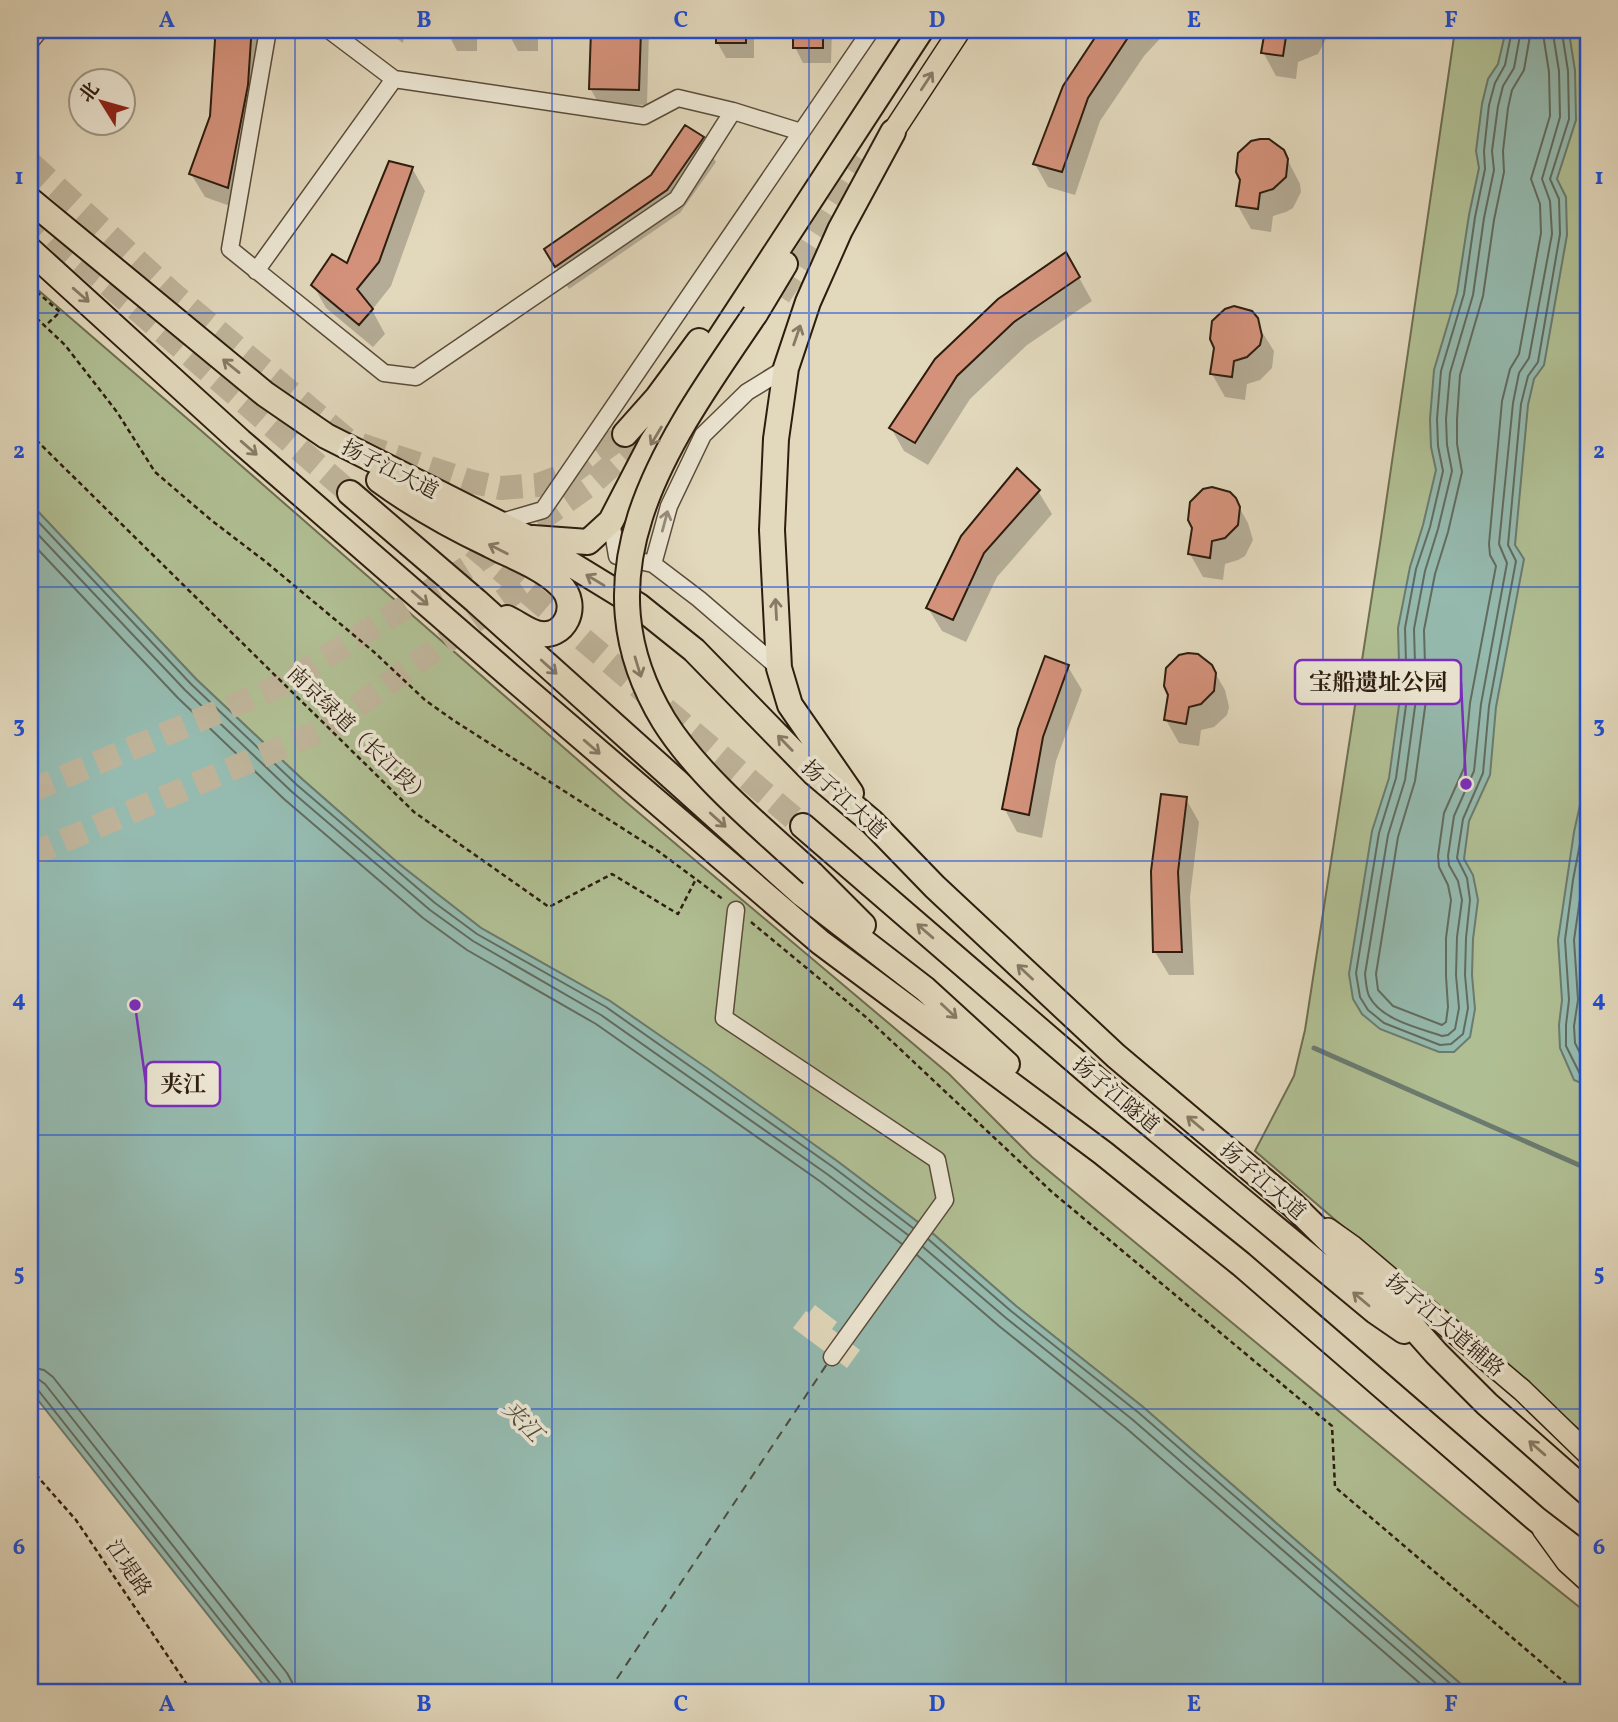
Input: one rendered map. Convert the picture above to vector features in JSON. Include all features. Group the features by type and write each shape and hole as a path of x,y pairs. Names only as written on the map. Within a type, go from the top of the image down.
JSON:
{"highway":[{"path":"625,434 657,397 700,339 902,30"},
{"path":"923,30 755,314 714,374 650,487 635,530 627,571 626,606 631,645 643,682 666,723 698,764 755,823 812,873 925,989 1103,1153"},
{"path":"528,538 588,542 611,521 652,442 923,30"},
{"path":"872,822 790,705 779,668 772,530 776,439 786,368 808,302 840,230 893,132"},
{"name":"扬子江大道","path":"30,200 265,394 326,436 528,538 639,606 694,650 814,773 872,822 935,887 1116,1056 1293,1205 1389,1300 1436,1353 1487,1404 1588,1493"},
{"path":"30,250 251,450 820,942 1103,1153 1241,1264 1536,1519 1588,1559"},
{"path":"326,436 382,482 467,534 551,578 568,595 571,608 566,621 559,629 536,633 476,601"},
{"path":"350,493 476,601 802,894 925,989"},
{"name":"扬子江隧道","path":"803,826 1103,1085 1375,1311 1436,1353"}],"main road":[{"path":"893,132 960,30"},
{"name":"扬子江大道辅路","path":"1293,1205 1352,1246 1522,1390 1588,1454"},
{"path":"1536,1519 1567,1562 1588,1581"}],"street":[{"path":"30,42 40,30"},
{"path":"268,30 230,249 384,373 416,377 677,199 733,111"},
{"path":"329,30 394,79 644,116 678,98 733,111 801,132"},
{"path":"498,523 543,510 871,30"},
{"path":"256,271 394,79"},
{"path":"653,565 669,506 702,435 747,392 786,368"},
{"path":"611,521 617,556 653,565 699,599 779,668"},
{"path":"736,910 724,1018 937,1160 945,1200 832,1357"}],"path":[{"path":"30,286 60,312 45,326"},
{"path":"30,312 65,345 117,412 155,471 211,520 374,652 425,700 658,851 736,910 867,1018 1052,1192 1332,1426 1335,1487 1576,1692"},
{"name":"南京绿道（长江段）","path":"30,435 414,812 548,906 612,874 678,914 696,879"},
{"name":"江堤路","path":"30,1468 76,1520 125,1588 192,1692"}],"green space":[{"path":"1455,30 1588,30 1588,1437 1255,1151 1294,1076 1305,1030"},
{"path":"30,283 626,802 949,1074 1032,1157 1463,1514 1588,1614 1588,1692 1470,1692 1143,1407 1016,1306 931,1232 837,1161 610,1001 481,928 399,864 302,779 196,679 30,503"}],"water":[{"path":"1506,30 1573,30 1570,39 1575,70 1576,120 1557,179 1566,197 1567,235 1544,365 1534,379 1528,405 1515,545 1524,559 1496,707 1490,775 1469,821 1464,859 1473,875 1478,900 1472,975 1475,1009 1470,1037 1454,1052 1439,1052 1380,1029 1362,1014 1353,999 1349,974 1372,831 1389,778 1400,698 1398,628 1410,567 1436,470 1431,447 1430,419 1434,370 1457,293 1479,168 1476,151 1482,104 1488,79 1498,64"},
{"path":"30,503 196,679 302,779 399,864 481,928 610,1001 707,1068 931,1232 1016,1306 1143,1407 1470,1692 269,1692 30,1390"},
{"path":"1588,769 1588,1086 1574,1080 1560,1048 1562,1000 1558,940 1574,832"}],"pier":[{"path":"815,1305 837,1322 832,1329 860,1350 847,1368 793,1328 806,1311 809,1313"}],"building":[{"path":"212,30 249,30 251,39 248,85 228,188 189,174 210,116 215,40"},
{"path":"591,30 641,30 639,90 589,89"},
{"path":"716,30 746,30 746,43 716,43"},
{"path":"793,30 823,30 823,48 793,48"},
{"path":"1100,30 1133,30 1088,98 1062,172 1033,164 1063,86"},
{"path":"1265,30 1287,30 1283,56 1261,53"},
{"path":"685,125 704,137 667,190 555,267 544,249 651,175"},
{"path":"1269,139 1284,150 1288,159 1286,177 1273,189 1260,193 1258,209 1236,206 1240,180 1236,172 1238,153 1251,141"},
{"path":"389,161 413,167 379,262 357,289 373,309 359,325 311,285 332,254 347,263"},
{"path":"1066,252 1080,277 1014,322 957,376 915,443 889,428 935,359 998,299"},
{"path":"1234,306 1252,311 1258,318 1262,336 1260,345 1247,357 1234,361 1232,377 1210,374 1214,348 1210,339 1212,321 1225,309"},
{"path":"1017,468 1040,490 984,553 953,620 926,608 961,536"},
{"path":"1212,487 1230,492 1236,498 1240,507 1238,525 1225,538 1212,541 1210,558 1188,554 1192,528 1188,520 1190,502 1203,489"},
{"path":"1198,654 1212,665 1216,673 1214,691 1201,704 1189,707 1186,724 1164,720 1168,695 1164,686 1166,668 1179,655"},
{"path":"1045,656 1069,665 1043,737 1029,815 1002,809 1018,729"},
{"path":"1161,794 1187,797 1178,872 1182,952 1153,952 1151,871"}],"waterway":[{"path":"1314,1048 1588,1169"}],"ferry route":[{"path":"608,1692 827,1364"}],"tunnel":[{"path":"779,296 866,162"},
{"path":"30,163 172,293 346,439"},
{"path":"30,211 68,250 350,493"},
{"path":"30,791 282,685 515,537 591,484 636,444 661,415"},
{"path":"361,445 469,481 501,488 538,485 571,473 622,436"},
{"path":"473,546 803,826"},
{"path":"30,855 327,728 558,558"}],"place":[{"name":"宝船遗址公园","path":"1466,784"},
{"name":"夹江","path":"135,1005"}]}
